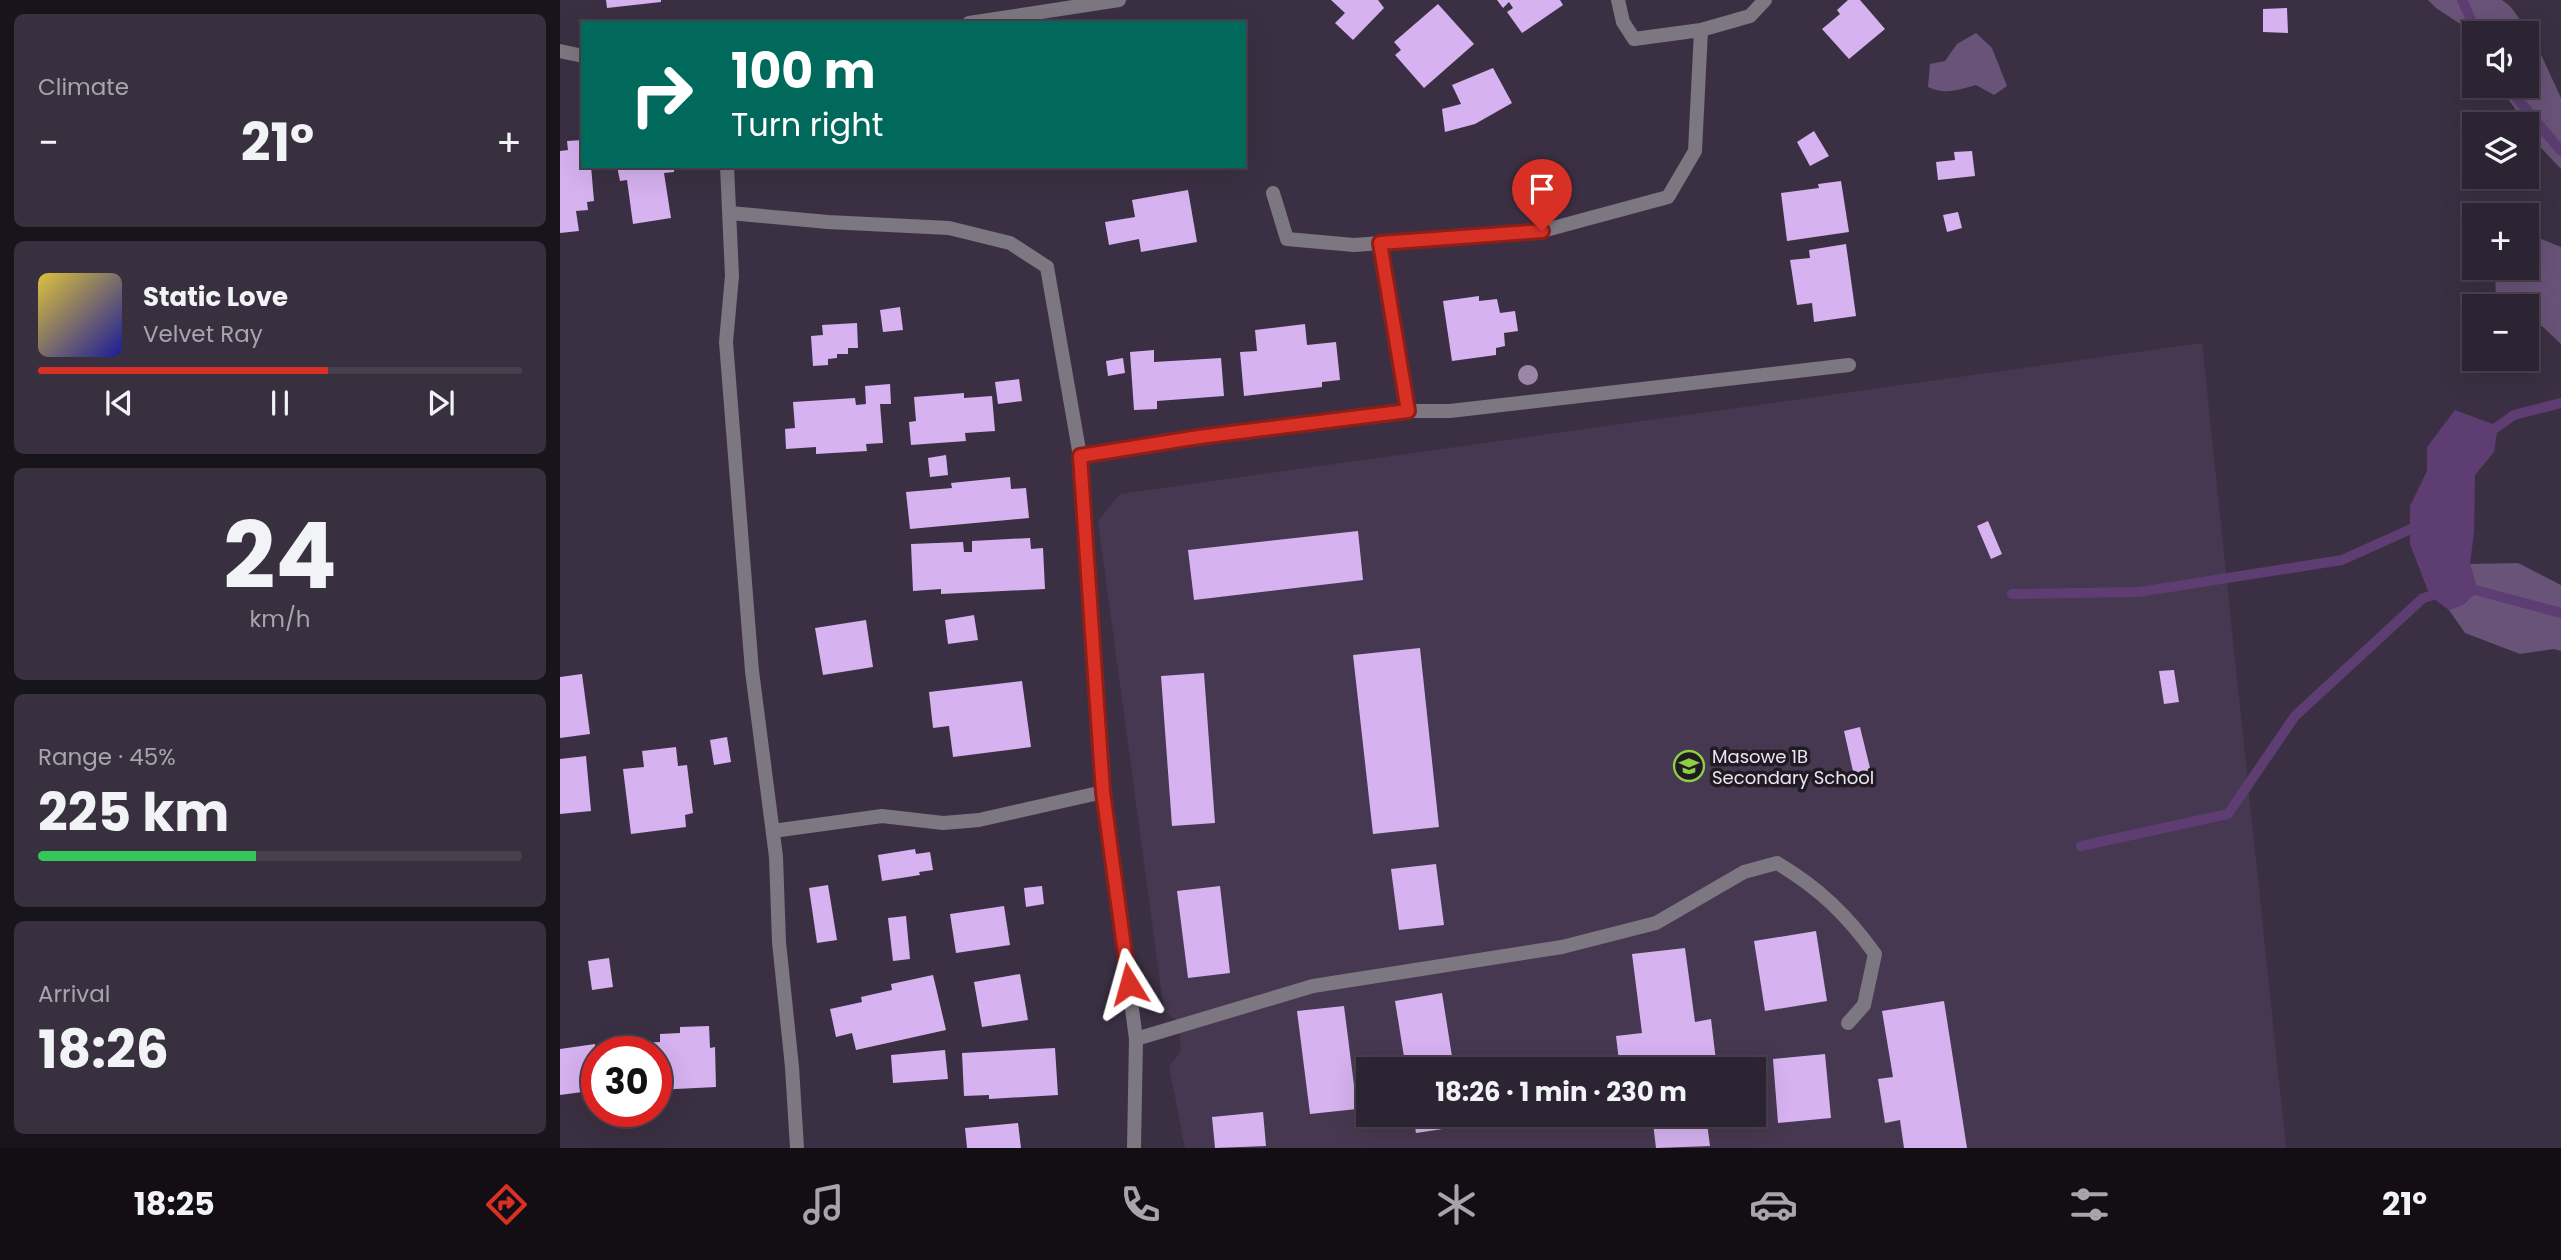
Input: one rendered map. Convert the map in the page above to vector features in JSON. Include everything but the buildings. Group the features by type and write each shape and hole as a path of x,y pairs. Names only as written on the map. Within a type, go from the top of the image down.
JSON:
{"street":[{"path":"982,21 1119,0"},
{"path":"1618,0 1623,22 1634,39 1701,30 1750,16 1765,0"},
{"path":"1273,193 1287,239 1354,245 1542,231 1668,197 1695,151 1701,30"},
{"path":"560,51 581,56"},
{"path":"727,168 732,276 726,342 752,671 773,831 779,942 797,1148"},
{"path":"730,213 828,222 949,228 1010,243 1047,267 1080,456 1103,792 1136,1038 1133,1148"},
{"path":"1380,243 1408,411"},
{"path":"1080,456 1199,437 1408,411 1450,411 1849,365"},
{"path":"773,831 882,816 943,823 979,820 1103,792"},
{"path":"1136,1038 1313,986 1562,947 1656,923 1744,872 1777,863 1802,878 1833,903 1875,954 1864,1005 1849,1023"}],"shaded area":[{"path":"2428,0 2502,0 2521,21 2462,21 2462,25"},
{"path":"1976,33 1992,48 2007,86 1994,95 1976,85 1946,91 1928,87 1930,64 1945,61 1957,44"},
{"path":"2539,50 2561,98 2561,169 2539,146 2539,112 2516,112 2507,98 2539,98"},
{"path":"2539,238 2561,247 2561,344 2539,325 2539,294 2496,294 2495,280 2539,280"},
{"name":"Masowe 1B Secondary School","path":"2202,343 2286,1148 1185,1148 1169,1067 1181,1051 1179,1022 1164,1011 1098,521 1120,494"},
{"path":"2455,410 2498,426 2494,452 2475,475 2474,532 2470,564 2478,591 2464,604 2449,610 2430,596 2410,544 2410,506 2427,471 2427,447"},
{"path":"2518,563 2561,585 2561,651 2554,649 2520,654 2465,633 2449,610 2464,604 2477,591 2470,564"}],"waterway":[{"path":"2462,0 2472,21"},
{"path":"2517,98 2561,151"},
{"path":"2487,434 2514,415 2561,403"},
{"path":"2012,594 2139,592 2342,560 2422,524"},
{"path":"2464,587 2561,613"},
{"path":"2081,846 2228,814 2295,716 2423,598 2442,593"}],"place":[{"name":"Masowe 1B Secondary School","path":"1689,766"}],"route":[{"path":"1129,984 1103,792 1080,456 1199,437 1408,411 1380,243 1542,231"}]}
